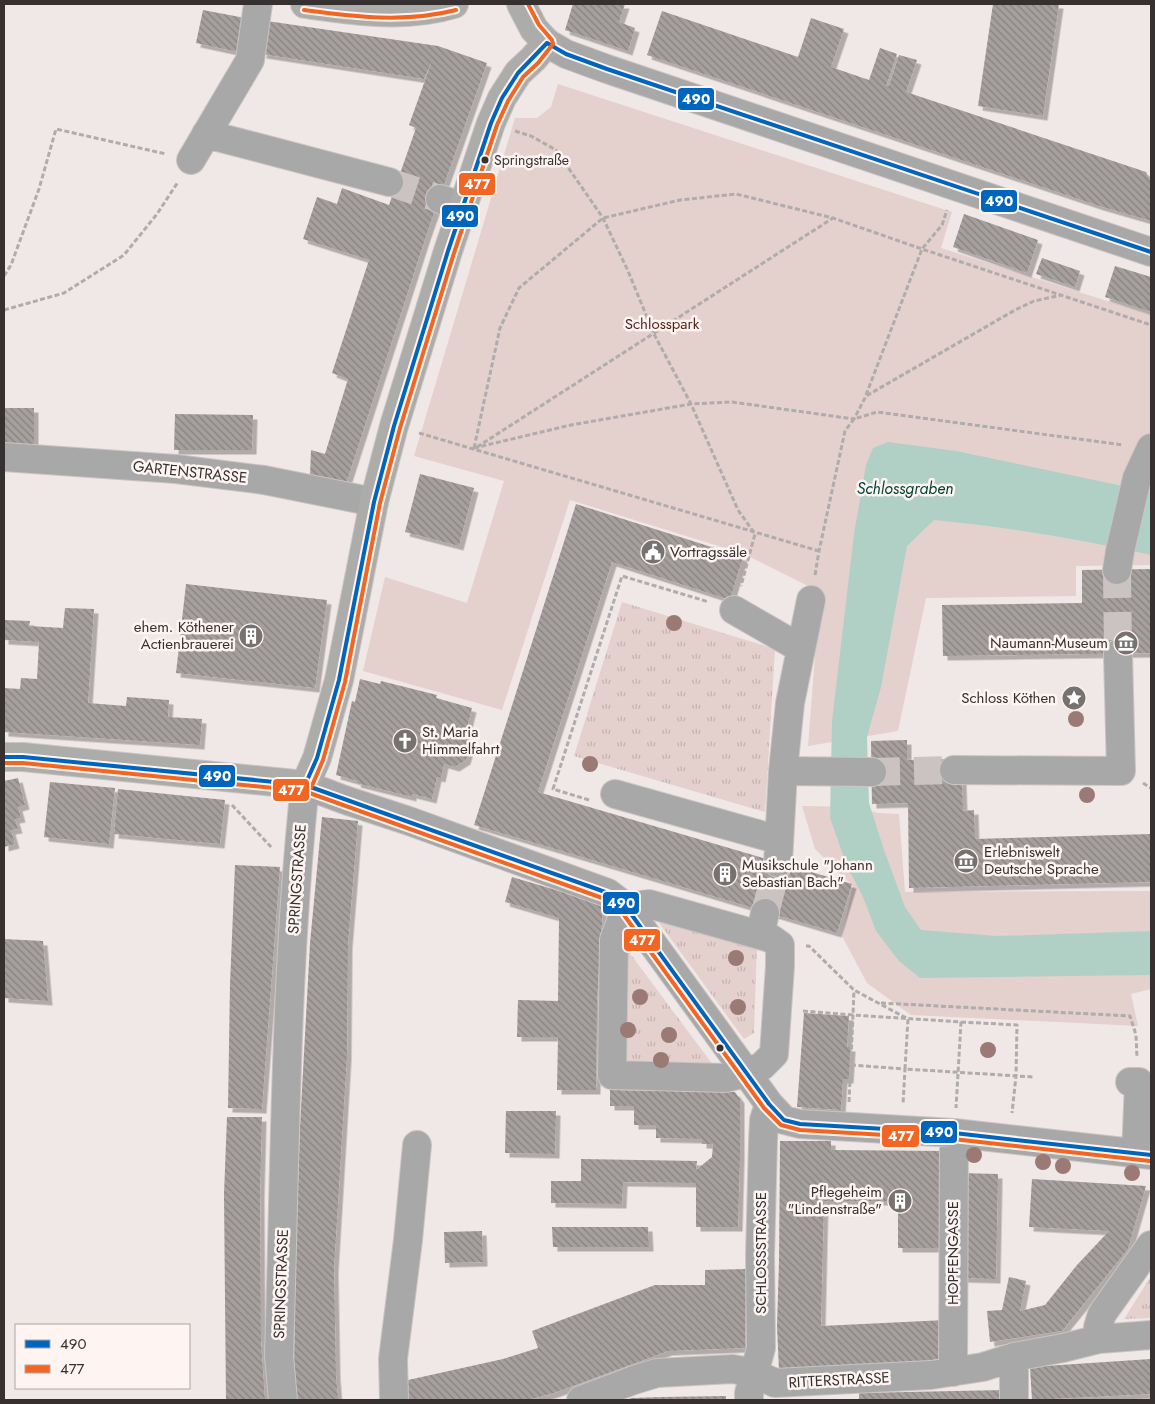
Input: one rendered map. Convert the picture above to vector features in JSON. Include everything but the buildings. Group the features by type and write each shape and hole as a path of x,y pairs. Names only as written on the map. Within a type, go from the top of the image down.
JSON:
{"main road":[{"path":"305,4 388,13 418,11 454,4"},
{"path":"521,4 534,28 547,43"},
{"name":"SPRINGSTRASSE","path":"305,785 317,758 339,680 374,502 451,203 502,98 518,73 547,43"},
{"path":"4,757 32,758 305,785"}],"street":[{"path":"191,160 250,60 258,4"},
{"path":"547,43 566,54 598,66 1151,252"},
{"path":"206,134 389,182"},
{"path":"1117,570 1137,478 1151,448"},
{"name":"GARTENSTRASSE","path":"4,456 186,470 264,480 374,502"},
{"path":"615,794 779,852 795,771 790,703 811,600"},
{"path":"734,610 800,648"},
{"path":"954,770 1121,771 1118,654"},
{"path":"795,771 872,772"},
{"path":"305,785 409,820 608,893 626,907 746,1073 769,1104 784,1120 800,1124 954,1133 1144,1154 1134,1082"},
{"name":"SPRINGSTRASSE","path":"282,1400 279,1346 291,980 297,869 305,785"},
{"path":"649,904 768,931 778,1009 774,1054 762,1066 746,1073 726,1078 612,1075 614,940 626,907 649,904"},
{"name":"SCHLOSSSTRASSE","path":"749,1400 761,1348 760,1256 763,1141 764,1120 769,1104"},
{"name":"HOPFENGASSE","path":"953,1372 954,1133"},
{"path":"394,1400 392,1359 408,1240 417,1145"},
{"path":"1099,1339 1098,1327 1102,1314 1151,1244"},
{"name":"RITTERSTRASSE","path":"582,1400 657,1373 733,1369 754,1373 775,1383 931,1375 983,1367 1014,1357 1099,1339 1151,1335"},
{"path":"1014,1357 1014,1400"}],"path":[{"path":"490,124 531,136 556,150 603,218 628,271 654,334 691,404 738,510 755,534"},
{"path":"4,276 11,265 39,189 56,129 191,160 157,214 124,256 64,293 4,310"},
{"path":"474,448 500,328 519,288 603,218 680,200 736,194 833,218 1151,324"},
{"path":"474,448 833,218"},
{"path":"811,600 818,551 846,431 866,396 922,249 942,225"},
{"path":"866,396 1015,310 1034,301 1062,295"},
{"path":"474,448 571,424 691,404 732,402 854,419 877,412 1151,448"},
{"path":"394,426 474,448 755,534 818,551"},
{"path":"615,794 599,803 553,789 622,576 734,610 755,534"},
{"path":"222,777 227,800 273,850 297,869"},
{"path":"768,931 809,946 854,990 908,1018"},
{"path":"848,1127 854,990"},
{"path":"880,1003 1130,1016 1136,1035 1134,1082"},
{"path":"778,1009 1018,1025 1016,1076 1010,1139"},
{"path":"901,1130 908,1018"},
{"path":"954,1133 961,1022"},
{"path":"851,1065 1034,1077"}],"green space":[{"name":"Schlosspark","path":"558,84 952,212 941,248 1151,315 1151,565 1076,566 1076,596 926,598 898,731 808,746 820,592 744,554 570,500 502,710 363,671 385,577 467,603 504,481 414,456 515,118 537,118 551,107"},
{"path":"622,602 775,649 765,812 574,756"},
{"path":"802,806 854,807 878,813 899,814 905,892 1151,891 1151,989 1131,994 1138,1026 911,1015 867,983 842,936 853,886 815,849"},
{"path":"657,920 757,944 754,1033 744,1039"},
{"path":"623,944 713,1065 622,1063"},
{"path":"1151,1276 1151,1318 1124,1319"}],"water":[{"name":"Schlossgraben","path":"888,442 956,451 1151,492 1151,555 1043,534 934,520 907,546 881,687 867,737 869,803 905,907 921,930 997,936 1151,931 1151,975 920,978 899,961 876,931 863,897 847,866 830,818 832,721 854,534 866,465 873,448"}],"tunnel":[{"path":"389,182 440,199"},
{"path":"1117,570 1118,654"},
{"path":"872,772 954,770"},
{"path":"765,913 778,863"}],"transit line":[{"name":"477","path":"311,788 323,760 345,682 380,503 400,428 454,253 497,125 508,101 523,77 538,63 553,44 552,40 539,25 528,4"},
{"name":"477","path":"304,10 380,18 399,18 456,10"},
{"name":"490","path":"547,43 566,54 607,69 1151,252"},
{"name":"490","path":"305,785 317,758 339,680 374,502 394,426 448,251 491,123 502,98 518,73 547,43"},
{"name":"490","path":"4,757 23,757 305,785 608,893 626,907 769,1104 784,1120 800,1124 954,1133 1151,1155"},
{"name":"477","path":"4,763 23,763 304,791 605,899 621,911 764,1108 781,1125 800,1130 953,1139 1150,1161"}],"place":[{"name":"Springstraße","path":"485,160"},
{"name":"Vortragssäle","path":"653,552"},
{"name":"ehem. Köthener Actienbrauerei","path":"251,636"},
{"name":"Naumann-Museum","path":"1126,643"},
{"name":"Schloss Köthen","path":"1074,698"},
{"name":"St. Maria Himmelfahrt","path":"405,741"},
{"name":"Erlebniswelt Deutsche Sprache","path":"966,861"},
{"name":"Musikschule \"Johann Sebastian Bach\"","path":"725,874"},
{"name":"Pflegeheim \"Lindenstraße\"","path":"900,1201"}]}
